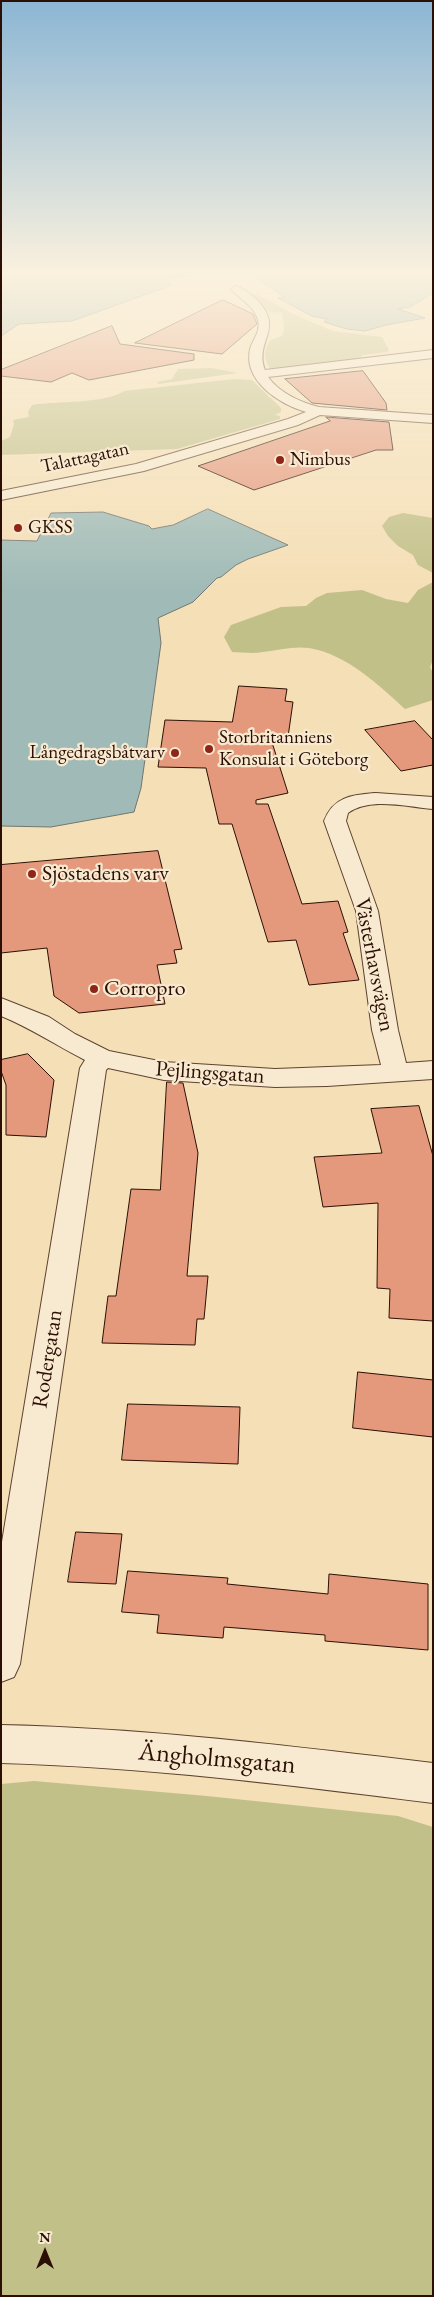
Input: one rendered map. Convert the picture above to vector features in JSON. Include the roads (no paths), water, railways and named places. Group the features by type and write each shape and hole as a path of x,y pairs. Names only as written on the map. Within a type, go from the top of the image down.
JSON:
{"street":[{"name":"Talattagatan","path":"263,378 281,396 319,412 433,419"},
{"name":"Talattagatan","path":"1,496 139,468 293,422 319,412"},
{"name":"Västerhavsvägen","path":"396,1073 385,1030 367,912 335,821 338,809 353,801 376,799 433,803"},
{"name":"Pejlingsgatan","path":"1,1006 40,1023 66,1040 102,1058 164,1071 209,1076 327,1077 433,1070"},
{"name":"Rodergatan","path":"1,1664 93,1068 102,1058"},
{"name":"Ängholmsgatan","path":"1,1744 42,1745 279,1764 433,1783"}],"water":[{"path":"208,509 288,545 236,565 217,578 193,602 158,618 161,643 141,788 134,812 51,827 1,826 1,540 37,541 51,513 103,512 149,526 152,529 173,525"}],"place":[{"name":"Nimbus","path":"280,460"},
{"name":"GKSS","path":"18,528"},
{"name":"Storbritanniens Konsulat i Göteborg","path":"209,749"},
{"name":"Långedragsbåtvarv","path":"175,753"},
{"name":"Sjöstadens varv","path":"32,874"},
{"name":"Corropro","path":"94,989"}]}
